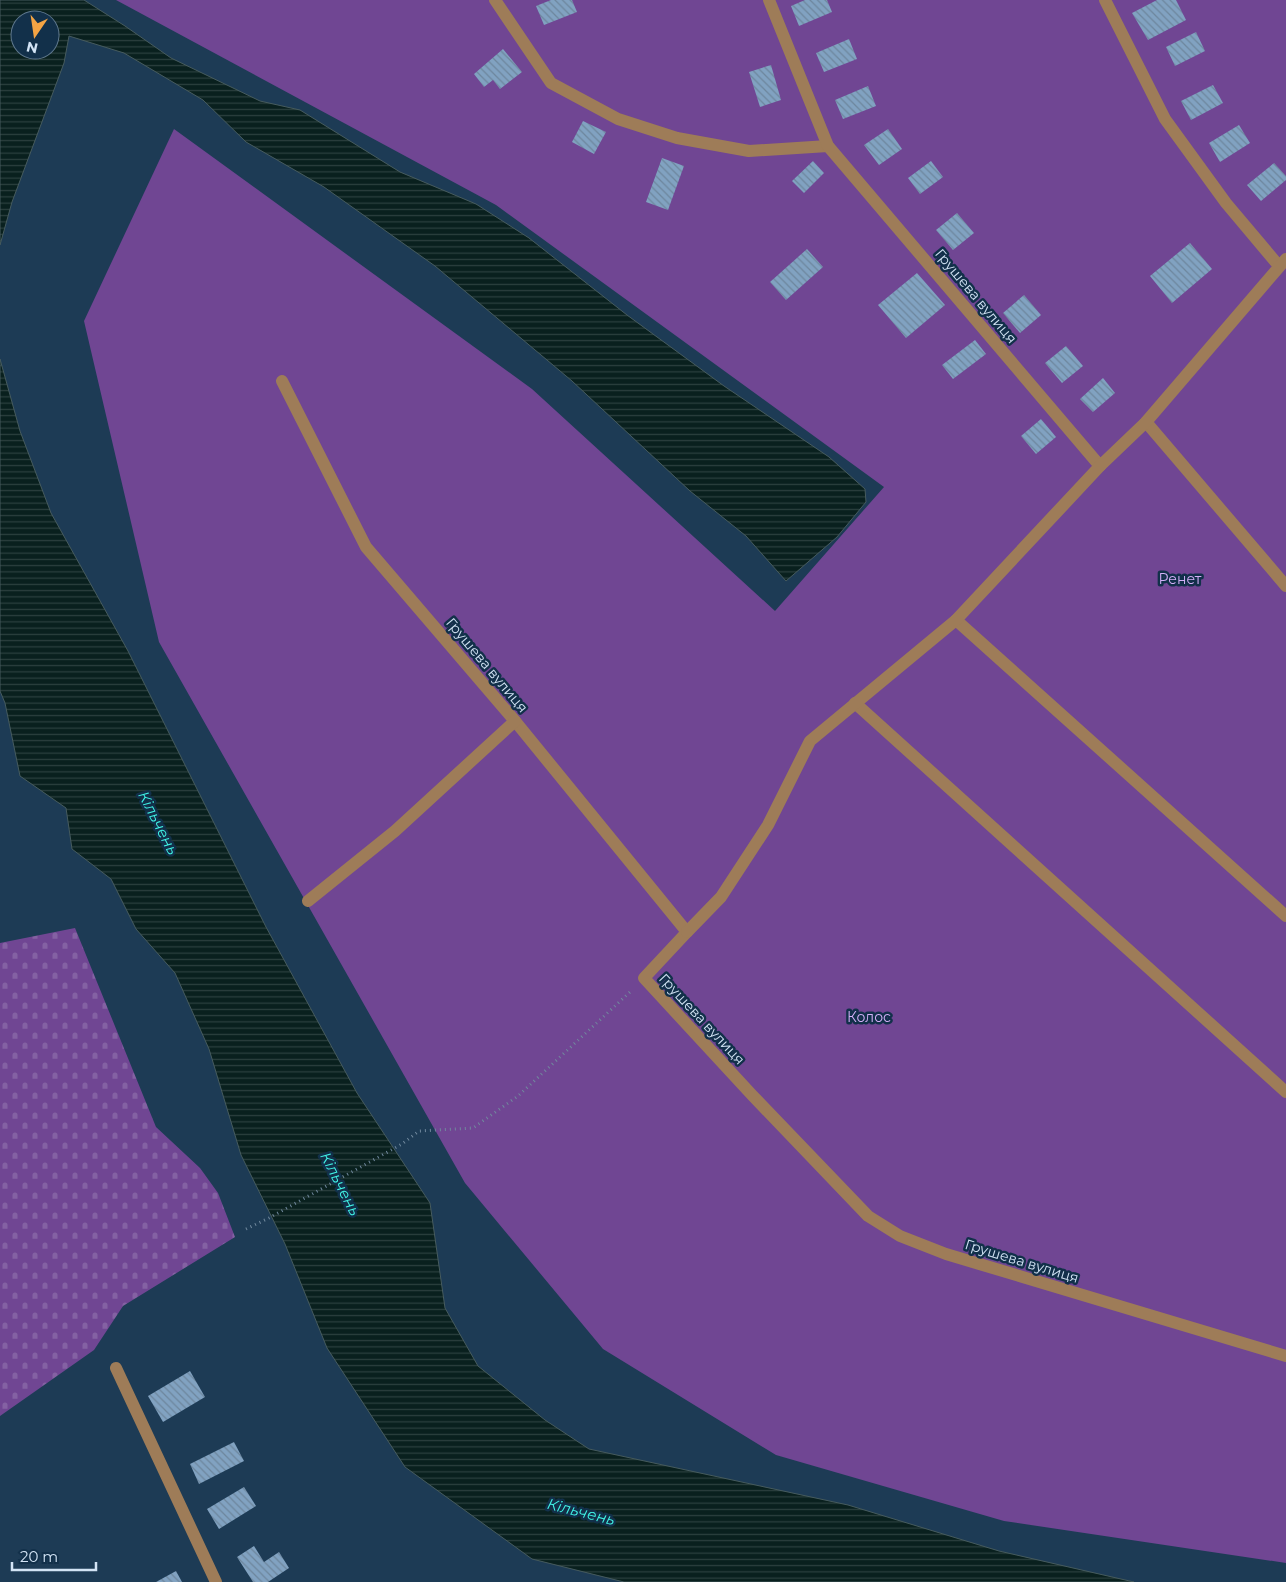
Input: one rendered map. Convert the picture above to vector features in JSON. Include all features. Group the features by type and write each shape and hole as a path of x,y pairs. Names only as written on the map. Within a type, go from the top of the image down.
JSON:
{"street":[{"path":"495,0 551,83 618,119 678,138 749,151 828,146"},
{"name":"Грушева вулиця","path":"768,0 828,146 1100,466"},
{"path":"687,932 721,897 768,825 810,741 956,620 1100,466 1146,422 1282,263 1226,203 1165,119 1105,0"},
{"name":"Грушева вулиця","path":"282,380 366,547 515,721 687,932 644,978 752,1095 868,1216 900,1236 946,1254 1286,1356"},
{"path":"1146,422 1286,586"},
{"path":"956,620 1286,916"},
{"path":"855,703 1286,1092"},
{"path":"308,901 396,831 515,721"},
{"path":"116,1368 216,1582"}],"path":[{"path":"246,1229 402,1144 419,1131 473,1128 518,1096 644,978"}],"green space":[{"name":"Колос","path":"116,0 1286,0 1286,1563 1004,1521 776,1455 603,1349 465,1183 159,642 84,321 174,129 532,389 775,611 884,487 496,205"},
{"path":"75,928 156,1127 200,1168 218,1193 235,1237 123,1306 94,1350 0,1416 0,943"}],"water":[{"path":"0,0 84,0 171,58 260,101 300,110 400,172 476,204 529,238 627,315 724,386 829,457 865,489 866,502 837,537 786,581 746,536 690,491 572,381 435,266 324,187 246,142 203,100 124,53 69,36 64,63 12,202 0,245"},
{"name":"Кільчень","path":"0,359 20,431 51,513 128,651 266,927 357,1093 430,1203 445,1308 478,1366 545,1420 589,1449 848,1505 999,1551 1134,1582 624,1582 532,1559 405,1467 327,1348 285,1244 241,1155 209,1049 175,973 136,929 111,879 72,849 66,808 20,776 5,703 0,691"}],"building":[{"path":"551,0 572,0 577,12 544,25 536,6"},
{"path":"805,0 827,0 832,12 799,26 791,6"},
{"path":"1157,0 1176,0 1186,20 1148,40 1132,13"},
{"path":"1196,32 1205,51 1175,66 1166,47"},
{"path":"849,39 857,59 824,72 816,53"},
{"path":"503,49 522,72 500,89 493,80 484,87 474,74"},
{"path":"771,65 781,100 760,107 749,72"},
{"path":"1213,85 1223,103 1191,120 1181,101"},
{"path":"868,86 876,106 843,119 835,100"},
{"path":"583,121 606,132 594,154 572,142"},
{"path":"1239,125 1250,143 1220,162 1209,143"},
{"path":"888,129 902,149 879,165 864,145"},
{"path":"662,158 684,166 668,210 646,202"},
{"path":"813,161 824,173 804,193 792,181"},
{"path":"931,161 943,177 920,194 908,178"},
{"path":"1274,163 1286,176 1286,180 1261,201 1247,185"},
{"path":"957,213 974,233 953,250 936,230"},
{"path":"1190,243 1212,269 1172,303 1150,276"},
{"path":"807,249 823,267 786,300 770,282"},
{"path":"917,273 945,305 906,338 878,305"},
{"path":"1024,295 1041,315 1020,333 1003,313"},
{"path":"975,340 986,354 953,379 942,365"},
{"path":"1066,346 1083,366 1062,383 1045,363"},
{"path":"1103,378 1115,393 1093,412 1080,399"},
{"path":"1041,419 1056,437 1036,454 1021,436"},
{"path":"190,1371 205,1397 163,1422 148,1396"},
{"path":"234,1442 244,1461 199,1484 190,1464"},
{"path":"244,1487 256,1506 219,1529 207,1509"},
{"path":"254,1546 264,1562 279,1552 289,1568 268,1582 253,1582 237,1557"},
{"path":"176,1571 182,1582 156,1582"}],"park label":[{"name":"Ренет","path":"1180,579"}]}
